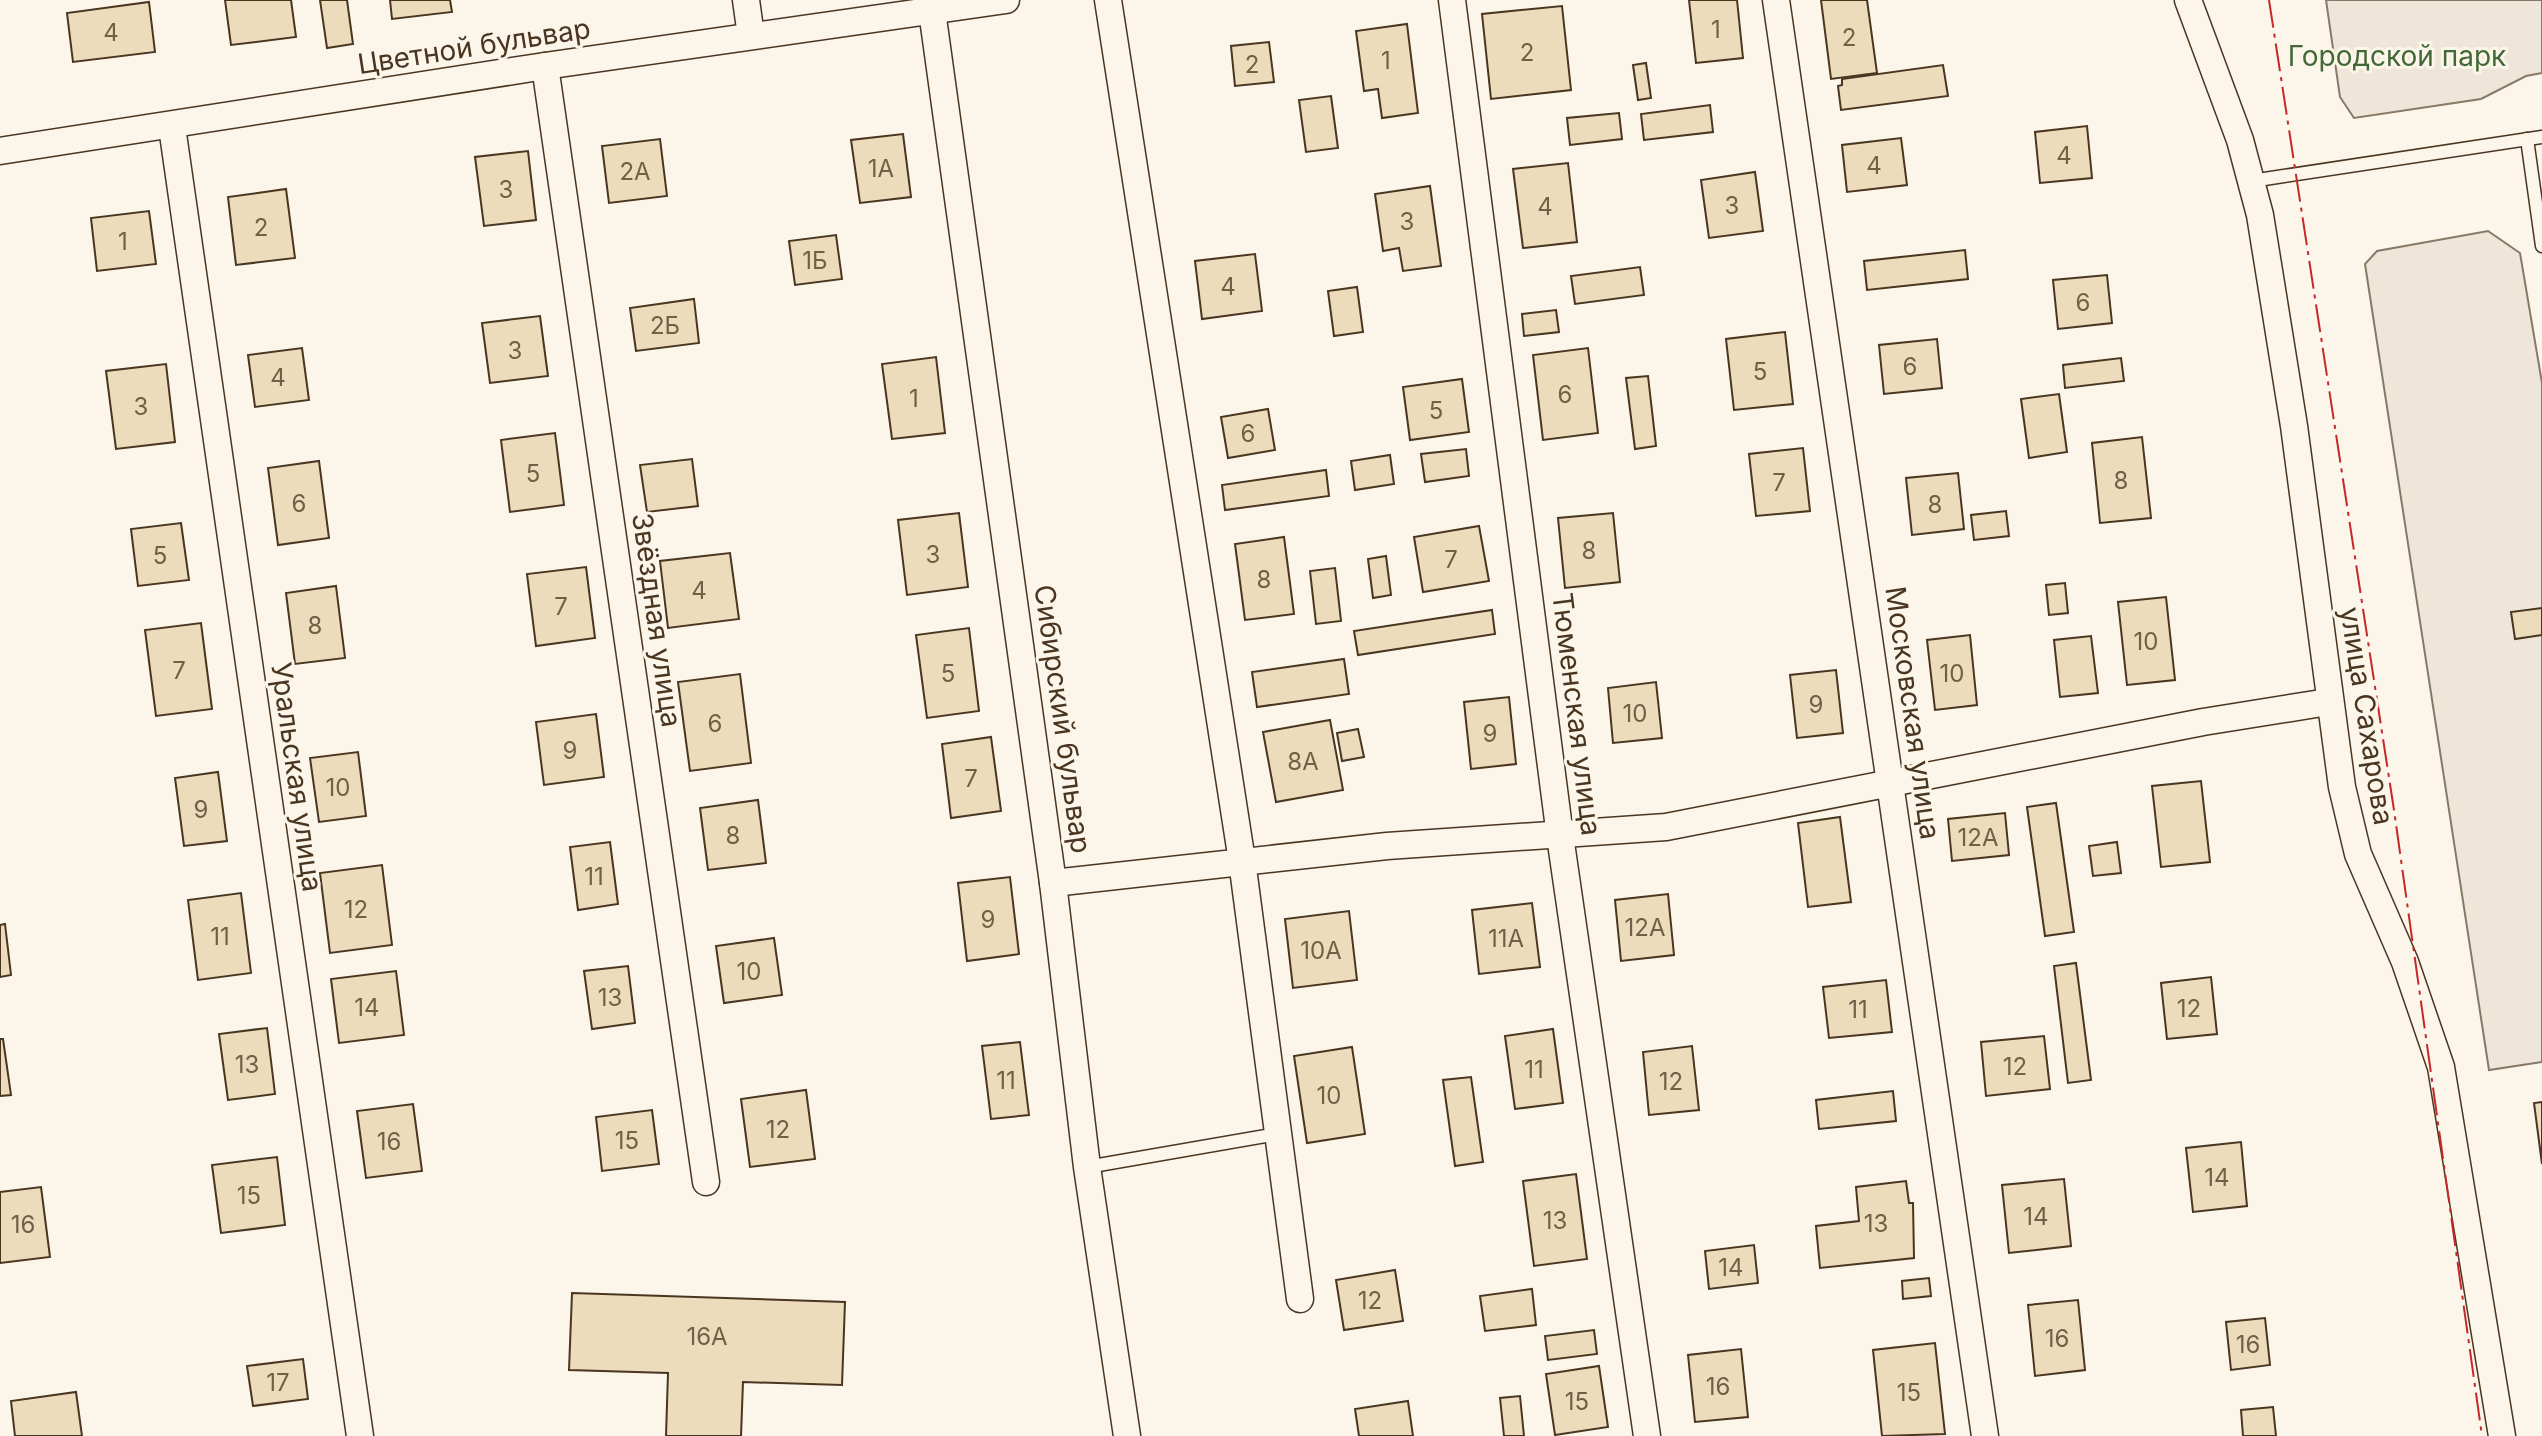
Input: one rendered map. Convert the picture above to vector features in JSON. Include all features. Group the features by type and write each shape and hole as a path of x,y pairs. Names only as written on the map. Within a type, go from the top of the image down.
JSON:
{"street":[{"path":"746,0 751,36"},
{"name":"Цветной бульвар","path":"0,151 172,127 545,66 1006,0"},
{"path":"1108,0 1242,861 1300,1299"},
{"name":"Тюменская улица","path":"1452,0 1560,836 1647,1436"},
{"name":"Московская улица","path":"1776,0 1985,1436"},
{"name":"улица Сахарова","path":"2188,0 2240,140 2251,181 2280,323 2328,702 2342,787 2358,854 2405,962 2441,1067 2502,1436"},
{"name":"Сибирский бульвар","path":"932,11 1053,883 1087,1167 1127,1436"},
{"name":"Звёздная улица","path":"545,66 706,1182"},
{"name":"Уральская улица","path":"172,127 360,1436"},
{"path":"1053,883 1387,846 1666,827 1891,781 2328,702"}],"lane":[{"path":"2251,181 2542,137"},
{"path":"2527,139 2542,246"},
{"path":"1087,1167 1277,1134"}],"green space":[{"name":"Городской парк","path":"2326,0 2542,0 2542,73 2526,76 2481,99 2354,118 2340,97"},
{"path":"2488,231 2520,253 2542,383 2542,1062 2489,1070 2365,264 2377,251"}],"building":[{"path":"225,0 291,0 296,37 231,45"},
{"path":"320,0 347,0 353,44 327,48"},
{"path":"390,0 450,0 452,12 392,19"},
{"path":"1689,0 1737,0 1743,58 1696,63"},
{"path":"1821,0 1867,0 1877,73 1831,79"},
{"path":"149,2 155,52 73,62 67,13"},
{"path":"1562,6 1571,90 1491,99 1482,14"},
{"path":"1407,24 1418,113 1382,118 1378,89 1364,91 1356,31"},
{"path":"1269,42 1274,82 1235,86 1231,46"},
{"path":"1646,63 1651,98 1638,100 1633,65"},
{"path":"1943,65 1948,96 1841,110 1838,86 1842,85 1842,79"},
{"path":"1331,96 1338,148 1306,152 1299,100"},
{"path":"1710,105 1713,132 1644,140 1641,114"},
{"path":"1619,113 1622,139 1570,145 1567,118"},
{"path":"2087,126 2092,178 2040,183 2035,132"},
{"path":"903,134 911,197 860,203 851,140"},
{"path":"1901,138 1907,185 1847,192 1842,145"},
{"path":"660,139 667,196 609,203 602,146"},
{"path":"528,151 536,220 484,226 475,157"},
{"path":"1568,163 1577,242 1523,248 1513,169"},
{"path":"1755,172 1763,231 1709,238 1701,180"},
{"path":"1430,186 1441,266 1403,271 1399,248 1383,251 1375,194"},
{"path":"286,189 295,258 236,265 228,197"},
{"path":"149,211 156,264 97,271 91,218"},
{"path":"836,235 842,279 795,285 789,241"},
{"path":"1965,250 1968,279 1867,290 1864,261"},
{"path":"1255,254 1262,311 1202,319 1195,261"},
{"path":"1640,267 1644,295 1575,304 1571,276"},
{"path":"2107,275 2112,323 2058,329 2053,280"},
{"path":"1357,287 1363,332 1334,336 1328,291"},
{"path":"694,299 699,343 636,351 630,308"},
{"path":"1556,310 1559,332 1524,336 1522,314"},
{"path":"540,316 548,376 490,383 482,323"},
{"path":"1785,332 1793,404 1734,410 1726,339"},
{"path":"1937,339 1942,388 1884,394 1879,345"},
{"path":"302,348 309,400 255,407 248,355"},
{"path":"1588,348 1598,433 1543,440 1533,355"},
{"path":"936,357 945,433 892,439 882,364"},
{"path":"2121,358 2124,381 2065,388 2063,365"},
{"path":"166,364 175,442 116,449 106,371"},
{"path":"1648,376 1656,446 1635,449 1626,378"},
{"path":"1462,379 1469,432 1410,440 1403,387"},
{"path":"2059,394 2067,452 2029,458 2021,399"},
{"path":"1268,409 1275,450 1228,458 1221,417"},
{"path":"555,433 564,505 510,512 501,440"},
{"path":"2142,437 2151,518 2100,523 2092,443"},
{"path":"1803,448 1810,511 1756,516 1749,454"},
{"path":"1466,449 1469,476 1425,482 1421,454"},
{"path":"1390,455 1394,484 1355,490 1351,461"},
{"path":"692,459 698,506 647,512 640,465"},
{"path":"319,461 329,538 278,545 268,468"},
{"path":"1326,470 1329,496 1225,510 1222,485"},
{"path":"1958,473 1964,529 1912,535 1906,478"},
{"path":"2006,511 2009,536 1974,540 1971,515"},
{"path":"959,513 968,587 907,595 898,520"},
{"path":"1613,513 1620,582 1565,588 1558,518"},
{"path":"181,523 189,580 138,586 131,529"},
{"path":"1479,526 1489,581 1423,592 1414,537"},
{"path":"1284,537 1294,614 1245,620 1235,544"},
{"path":"730,553 739,619 668,628 660,561"},
{"path":"1386,556 1391,595 1373,598 1368,559"},
{"path":"586,567 595,638 536,646 527,574"},
{"path":"1335,568 1341,621 1316,624 1310,571"},
{"path":"2065,583 2068,613 2049,615 2046,585"},
{"path":"336,586 345,658 295,664 286,593"},
{"path":"2166,597 2175,680 2127,685 2118,602"},
{"path":"2542,608 2542,635 2515,639 2511,612"},
{"path":"1492,610 1495,634 1358,655 1354,631"},
{"path":"201,623 212,709 156,716 145,630"},
{"path":"969,628 979,711 927,718 916,635"},
{"path":"1970,635 1977,705 1935,710 1927,640"},
{"path":"2091,636 2098,693 2060,697 2054,640"},
{"path":"1344,659 1349,694 1257,707 1252,672"},
{"path":"1836,670 1843,733 1797,738 1790,675"},
{"path":"740,674 751,763 690,771 678,682"},
{"path":"1656,682 1662,738 1613,743 1608,688"},
{"path":"1509,697 1516,764 1471,769 1464,702"},
{"path":"596,714 604,777 544,785 536,722"},
{"path":"1330,720 1343,790 1276,802 1263,732"},
{"path":"1358,729 1364,757 1342,761 1337,733"},
{"path":"991,737 1001,811 951,818 942,744"},
{"path":"358,752 366,816 319,822 310,758"},
{"path":"218,772 227,841 184,846 175,778"},
{"path":"2201,781 2210,862 2161,867 2152,786"},
{"path":"758,800 766,863 708,870 700,808"},
{"path":"2056,803 2074,932 2045,936 2027,807"},
{"path":"2005,813 2009,855 1952,861 1948,819"},
{"path":"1840,817 1851,902 1808,907 1798,823"},
{"path":"610,842 618,904 578,910 570,847"},
{"path":"2117,842 2121,873 2093,876 2089,846"},
{"path":"382,865 392,945 330,953 320,873"},
{"path":"1010,877 1019,954 967,961 958,883"},
{"path":"241,893 251,973 198,980 188,900"},
{"path":"1668,894 1674,955 1621,961 1615,900"},
{"path":"1532,903 1540,967 1479,974 1472,910"},
{"path":"1349,911 1357,980 1293,988 1285,919"},
{"path":"5,924 11,975 0,977 0,925"},
{"path":"774,938 782,995 724,1003 716,946"},
{"path":"2076,963 2091,1080 2068,1083 2054,966"},
{"path":"628,966 635,1023 592,1029 584,971"},
{"path":"396,971 404,1035 339,1043 331,979"},
{"path":"2211,977 2217,1034 2167,1039 2161,983"},
{"path":"1886,980 1892,1032 1829,1038 1823,987"},
{"path":"267,1028 275,1094 228,1100 219,1034"},
{"path":"1553,1029 1563,1103 1515,1109 1505,1036"},
{"path":"2044,1036 2050,1089 1986,1096 1981,1042"},
{"path":"0,1039 3,1039 11,1095 0,1096"},
{"path":"1020,1042 1029,1115 991,1119 982,1046"},
{"path":"1692,1046 1699,1110 1649,1115 1643,1052"},
{"path":"1352,1047 1365,1134 1307,1143 1294,1056"},
{"path":"1471,1077 1483,1162 1455,1166 1443,1080"},
{"path":"806,1090 815,1159 750,1167 741,1099"},
{"path":"1893,1091 1896,1121 1819,1129 1816,1100"},
{"path":"2542,1102 2542,1164 2534,1103"},
{"path":"413,1104 422,1171 366,1178 357,1111"},
{"path":"652,1110 659,1164 602,1171 596,1117"},
{"path":"2241,1142 2247,1206 2193,1212 2186,1148"},
{"path":"277,1157 285,1225 221,1233 212,1165"},
{"path":"1576,1174 1587,1259 1534,1266 1523,1181"},
{"path":"2064,1179 2071,1246 2009,1253 2002,1185"},
{"path":"1906,1181 1909,1203 1913,1203 1914,1258 1820,1268 1816,1226 1859,1221 1856,1187"},
{"path":"41,1187 50,1257 0,1263 0,1192"},
{"path":"1754,1245 1758,1283 1709,1289 1705,1251"},
{"path":"1395,1270 1403,1321 1344,1330 1336,1280"},
{"path":"1929,1278 1931,1296 1903,1299 1902,1281"},
{"path":"1532,1289 1536,1325 1485,1331 1480,1296"},
{"path":"572,1293 845,1302 842,1385 743,1382 741,1436 666,1436 668,1373 569,1370"},
{"path":"2078,1300 2085,1370 2035,1376 2028,1305"},
{"path":"2265,1318 2270,1365 2231,1370 2226,1322"},
{"path":"1594,1330 1597,1354 1548,1360 1545,1336"},
{"path":"1935,1343 1945,1434 1882,1436 1873,1350"},
{"path":"1741,1349 1748,1417 1695,1422 1688,1355"},
{"path":"303,1359 308,1399 253,1406 247,1366"},
{"path":"1599,1366 1608,1427 1555,1435 1546,1374"},
{"path":"76,1392 82,1436 15,1436 11,1401"},
{"path":"1520,1396 1524,1436 1504,1436 1500,1398"},
{"path":"1408,1401 1413,1436 1359,1436 1355,1409"},
{"path":"2273,1407 2276,1436 2243,1436 2241,1410"}],"power":[{"path":"2269,0 2394,810 2482,1436"}]}
